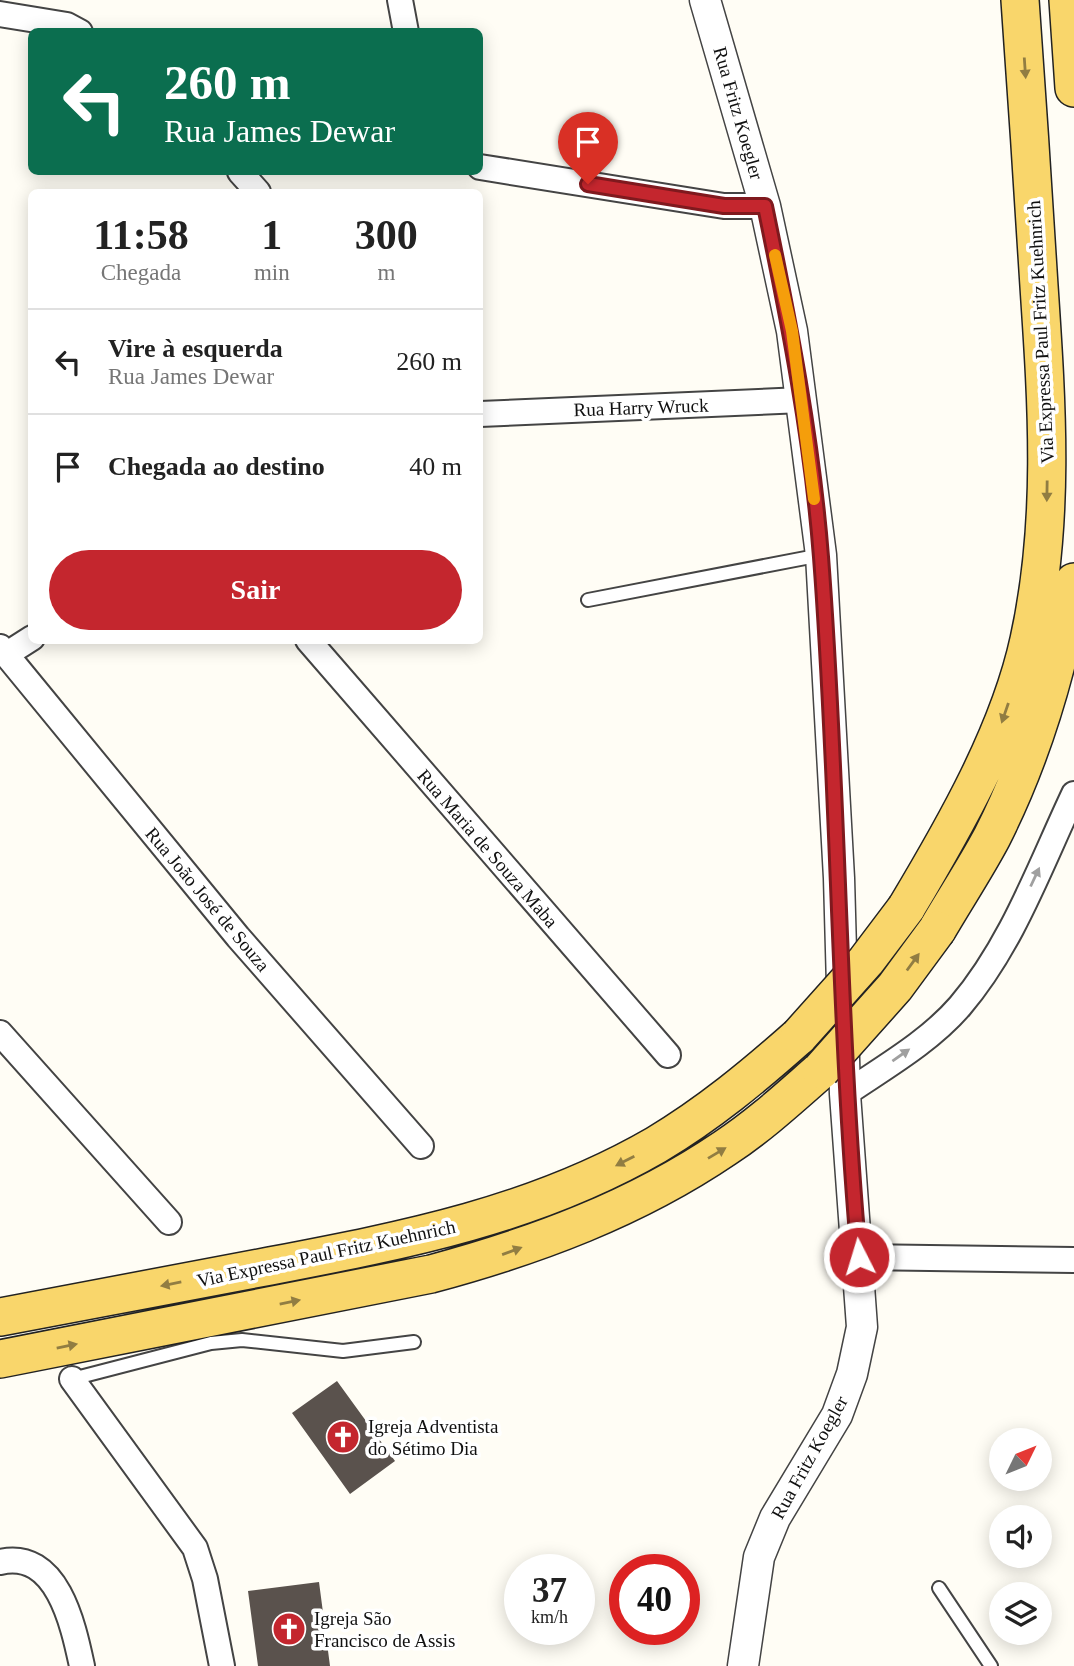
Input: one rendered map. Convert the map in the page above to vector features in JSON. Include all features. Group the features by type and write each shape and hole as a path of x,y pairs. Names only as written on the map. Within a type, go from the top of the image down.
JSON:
{"main road":[{"name":"Via Expressa Paul Fritz Kuehnrich","path":"0,1317 418,1238 486,1219 550,1196 655,1145 704,1115 799,1036 866,961 905,908 958,821 999,731 1029,641 1046,538 1049,425 1020,0"},
{"path":"1068,0 1074,88"},
{"name":"Via Expressa Paul Fritz Kuehnrich","path":"0,1359 431,1274 514,1251 566,1232 676,1178 833,1082 895,987 937,930 992,837 1032,744 1061,654 1074,582"}],"street":[{"path":"400,0 405,28"},
{"name":"Rua Fritz Koegler","path":"705,0 765,206 792,331 821,555 839,878 833,1082 859,1257 862,1327 852,1374 837,1415 775,1518 759,1557 743,1666"},
{"path":"0,14 73,28"},
{"path":"483,167 724,206 765,206"},
{"path":"243,175 255,189"},
{"name":"Rua Harry Wruck","path":"483,414 802,400"},
{"path":"3,651 28,640"},
{"name":"Rua Maria de Souza Maba","path":"311,644 668,1055"},
{"name":"Rua João José de Souza","path":"3,651 238,937 421,1146"},
{"path":"833,1082 912,1047 966,998 996,958 1074,794"},
{"path":"0,1032 169,1222"},
{"path":"859,1257 1074,1261"},
{"path":"72,1379 195,1548 205,1579 222,1666"},
{"path":"0,1562 19,1559 32,1562 52,1583 64,1603 82,1666"}],"lane":[{"path":"588,600 821,555"},
{"path":"72,1379 211,1343 242,1340 343,1351 414,1342"},
{"path":"939,1588 991,1666"}],"building":[{"name":"Igreja Adventista do Sétimo Dia","path":"337,1381 395,1461 350,1494 292,1413"},
{"name":"Igreja São Francisco de Assis","path":"319,1582 330,1666 258,1666 248,1591"}],"slow traffic":[{"path":"775,255 792,331 814,499"}],"place":[{"name":"Igreja Adventista do Sétimo Dia","path":"343,1437"},
{"name":"Igreja São Francisco de Assis","path":"289,1629"}],"route":[{"path":"588,184 724,206 765,206 792,331 821,555 839,878 845,1094 859,1257"}]}
